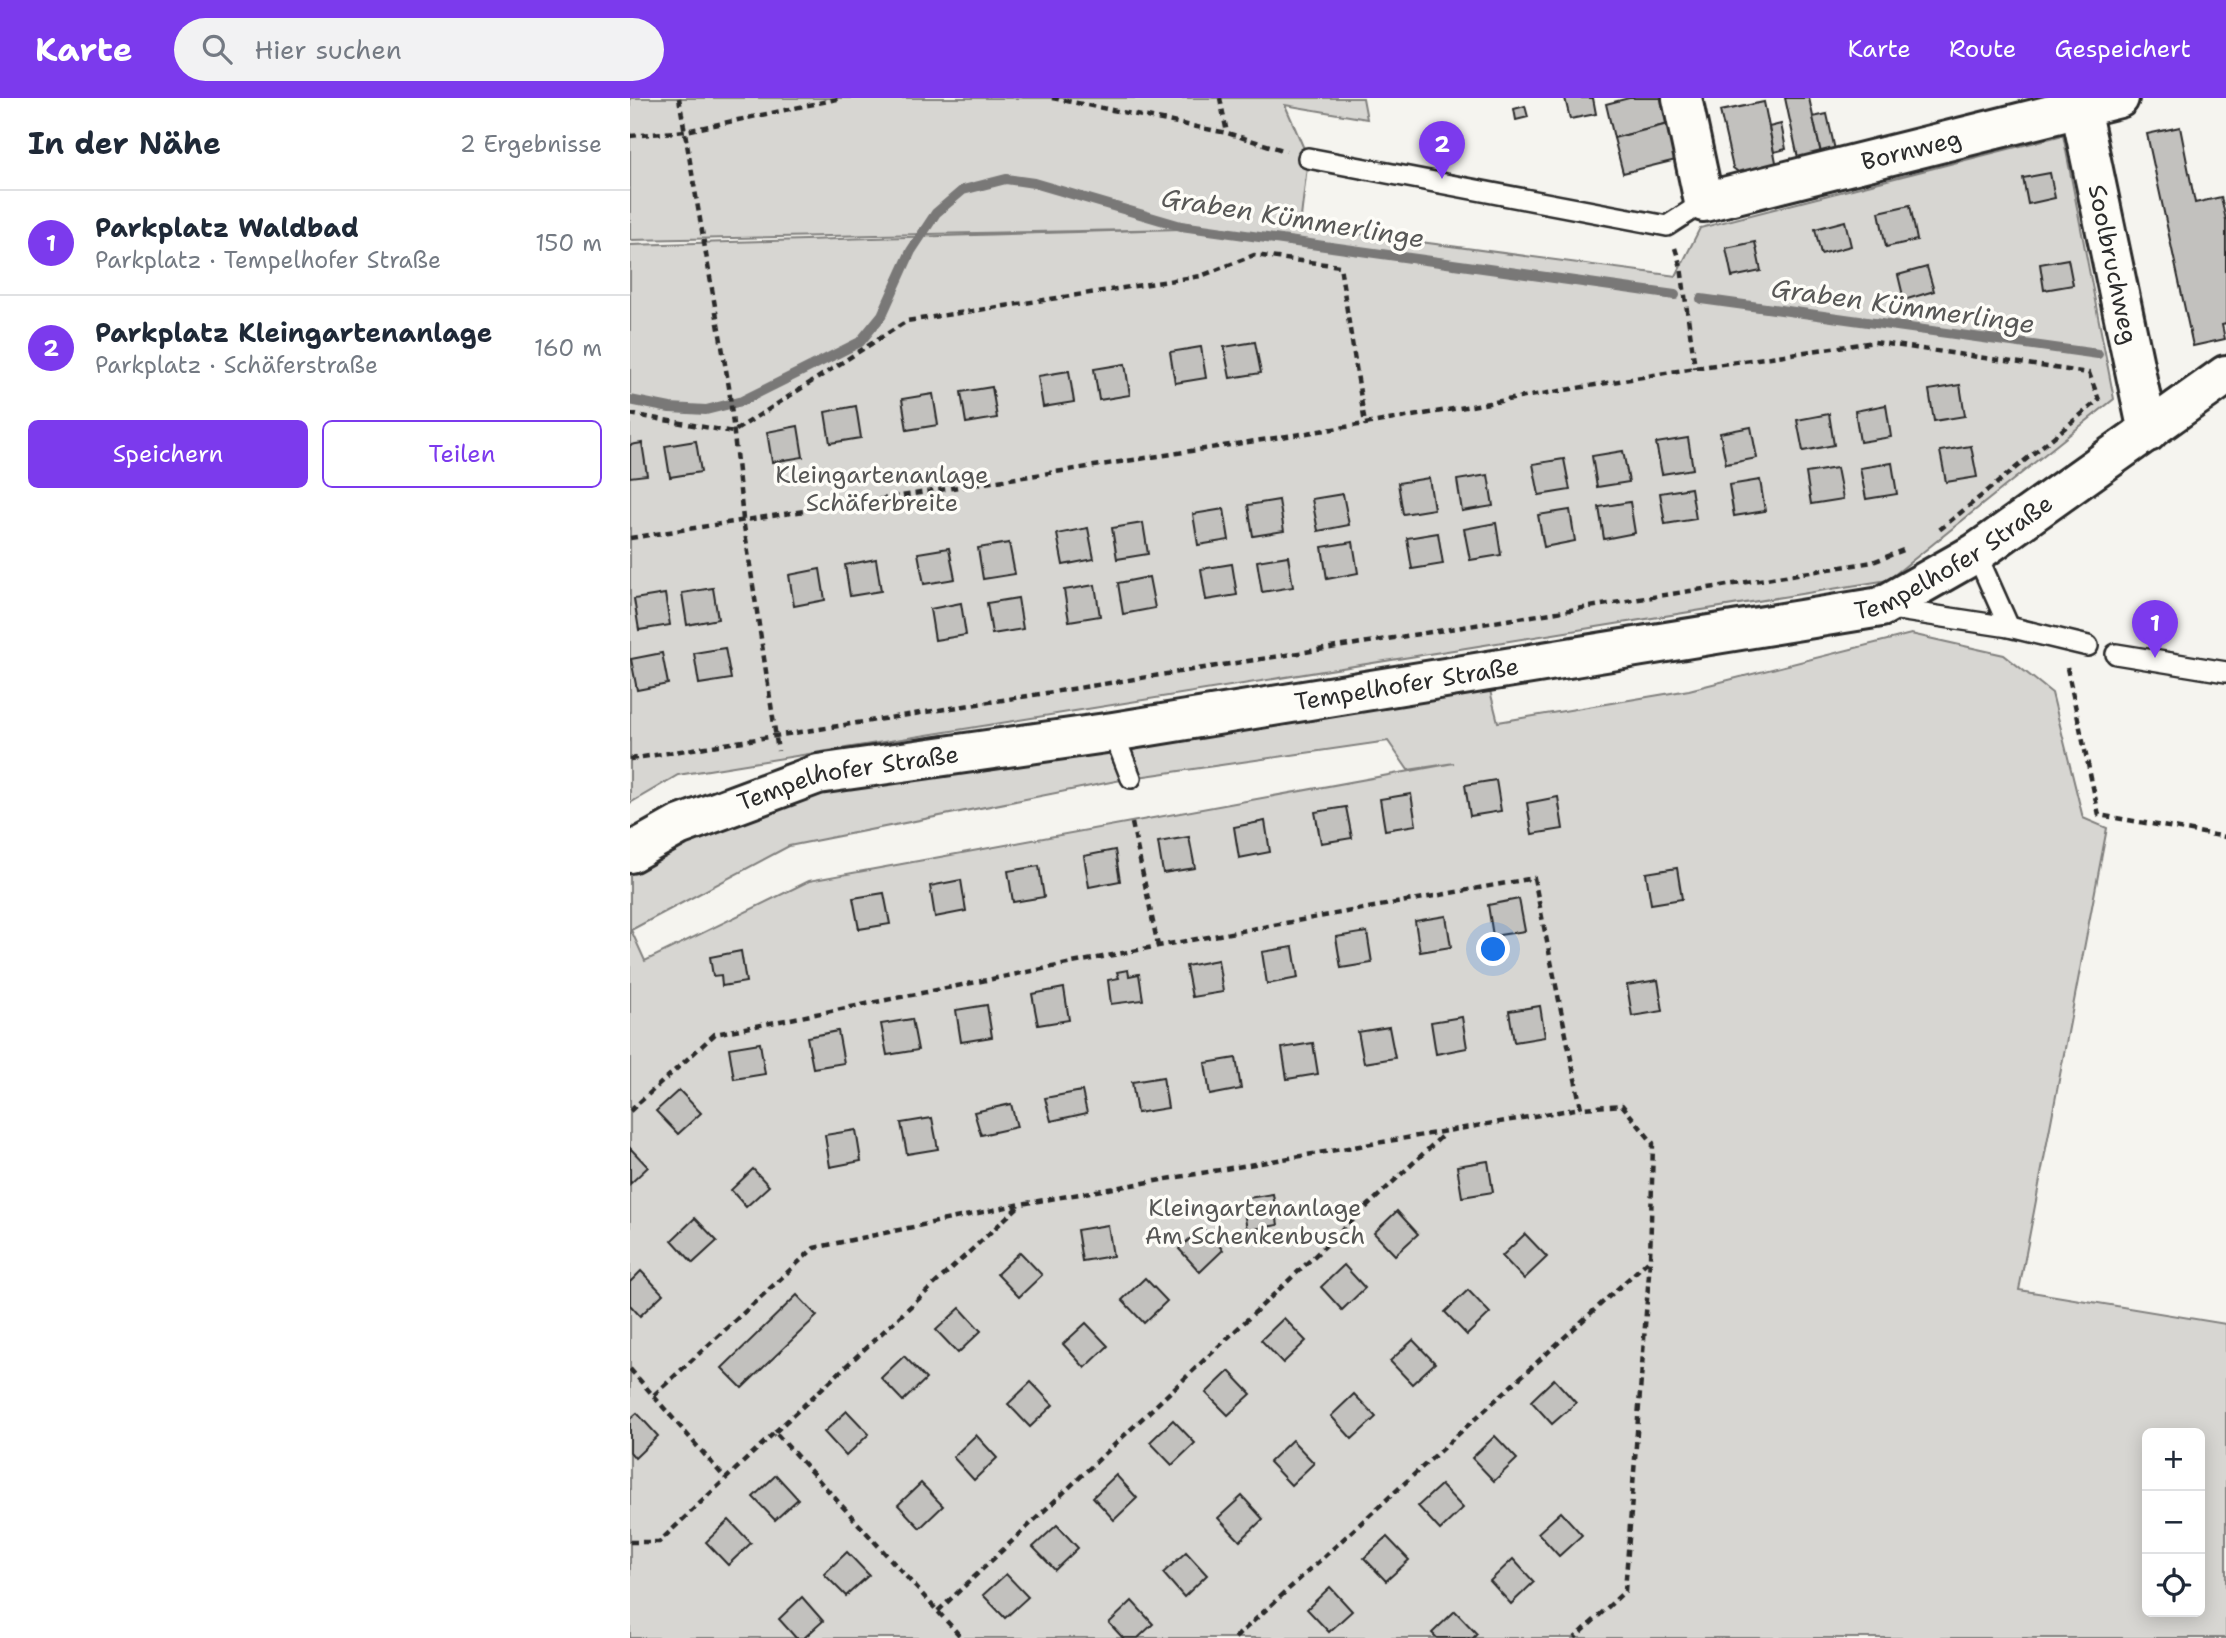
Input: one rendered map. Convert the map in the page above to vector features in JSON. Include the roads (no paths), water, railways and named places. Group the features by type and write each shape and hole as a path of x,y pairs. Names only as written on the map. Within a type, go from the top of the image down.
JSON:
{"street":[{"path":"1682,98 1704,202"},
{"name":"Bornweg","path":"1704,202 2079,103 2119,98"},
{"name":"Soolbruchweg","path":"2079,103 2148,432"},
{"name":"Tempelhofer Straße","path":"630,853 678,826 818,774 1113,732 1881,607 1976,553 2226,374"}],"lane":[{"path":"1308,158 1667,226 1704,202"},
{"path":"1976,553 2009,627"},
{"path":"1881,607 2009,627 2088,646"},
{"path":"2116,654 2226,672"},
{"path":"1113,732 1131,778"}],"waterway":[{"name":"Graben Kümmerlinge","path":"630,400 670,408 706,410 742,401 860,342 882,315 911,251 936,213 963,190 1006,179 1034,183 1181,226 1675,295"},
{"name":"Graben Kümmerlinge","path":"1701,299 2098,354"}],"place":[{"name":"Parkplatz Kleingartenanlage","path":"1442,179"},
{"name":"Parkplatz Waldbad","path":"2155,658"}],"park label":[{"name":"Kleingartenanlage Schäferbreite","path":"882,489"},
{"name":"Kleingartenanlage Am Schenkenbusch","path":"1255,1222"}]}
